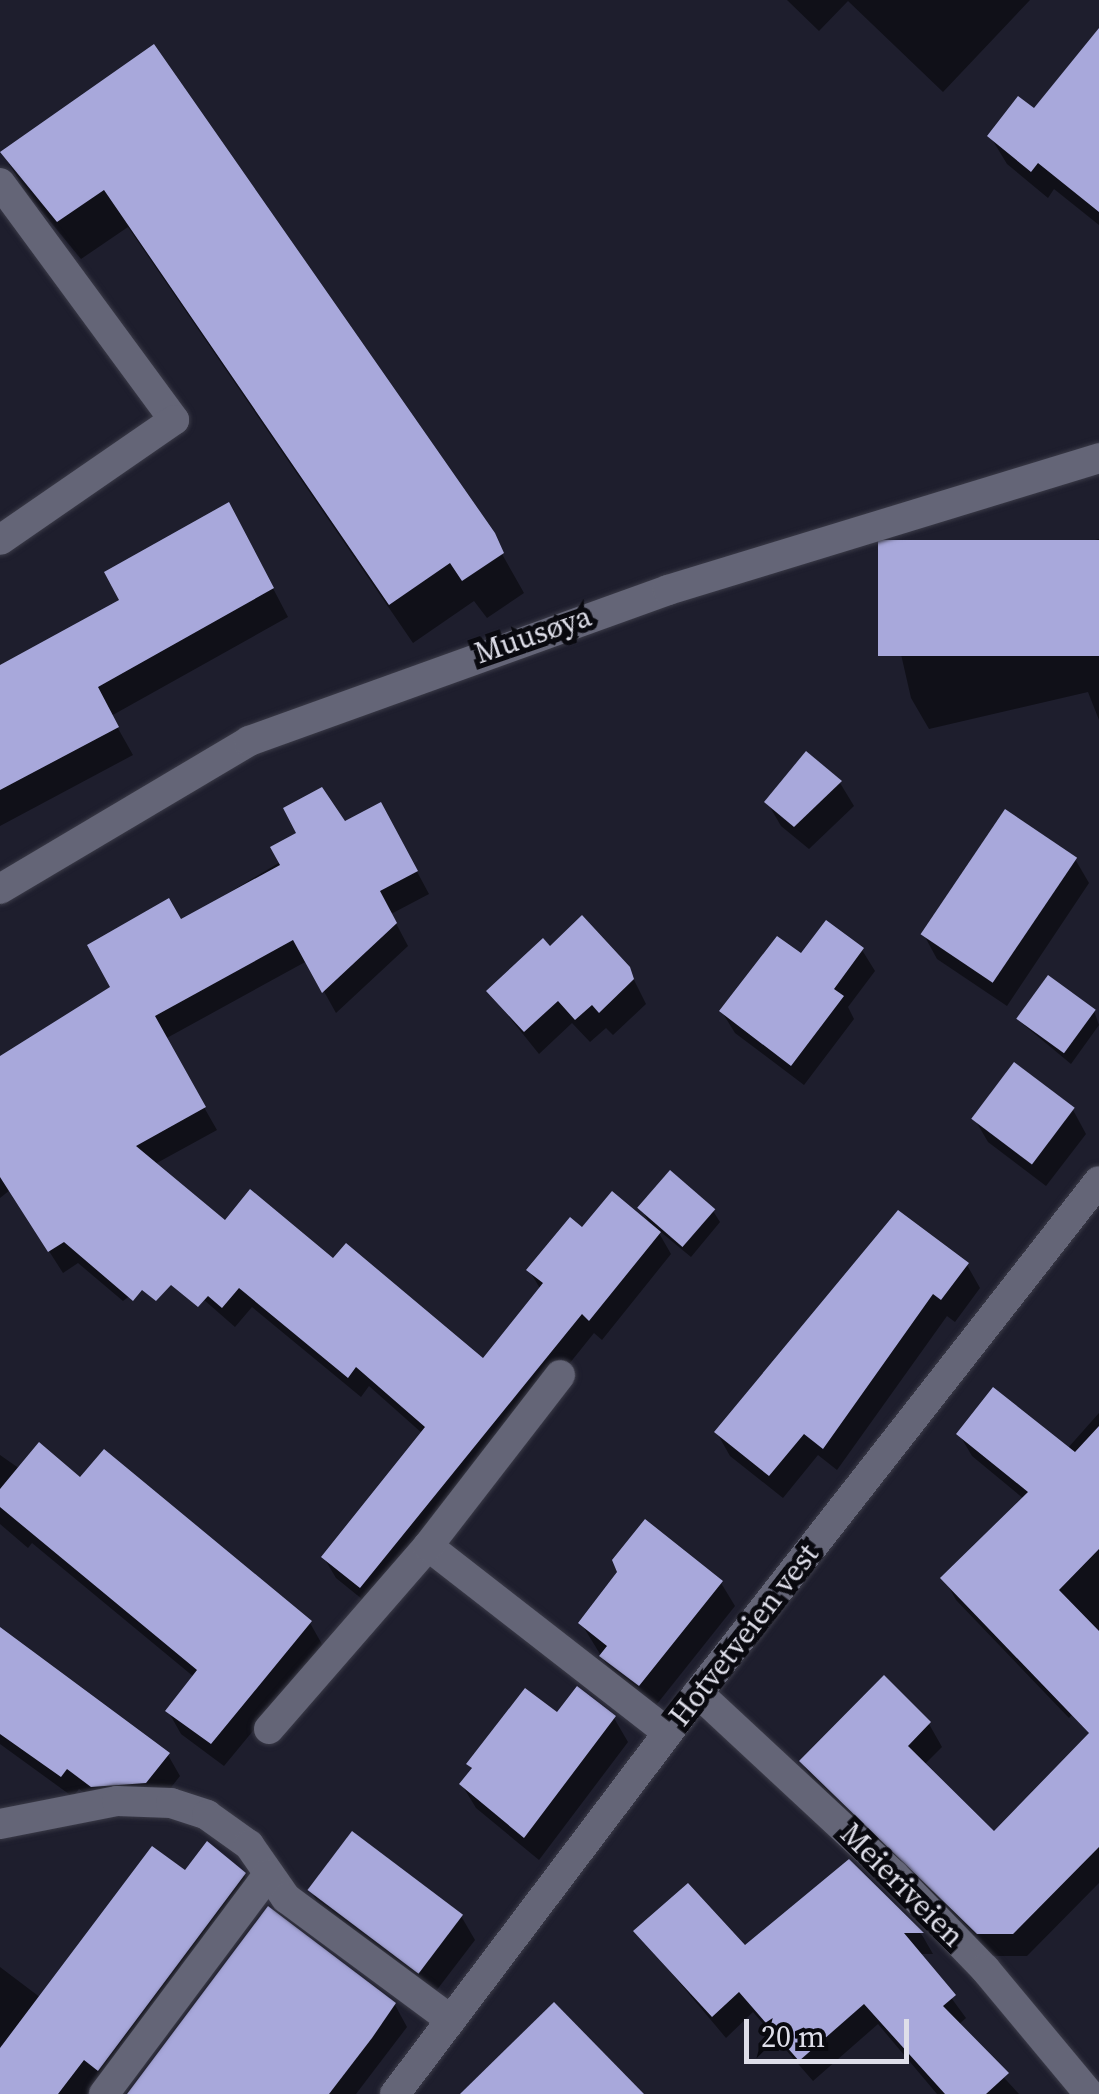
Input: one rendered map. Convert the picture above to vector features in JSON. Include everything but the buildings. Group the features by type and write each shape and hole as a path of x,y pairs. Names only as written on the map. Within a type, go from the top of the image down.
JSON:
{"street":[{"path":"0,183 174,420 0,540"},
{"name":"Muusøya","path":"0,889 249,741 668,590 1099,458"},
{"name":"Hotvetveien vest","path":"395,2094 698,1693 1099,1182"},
{"path":"269,1728 428,1546 560,1375"},
{"path":"428,1546 668,1733"},
{"name":"Meieriveien","path":"698,1693 894,1875 998,1984 1089,2094"},
{"path":"0,1824 117,1801 171,1803 231,1826 286,1898 451,2020"},
{"path":"104,2094 268,1875"}]}
